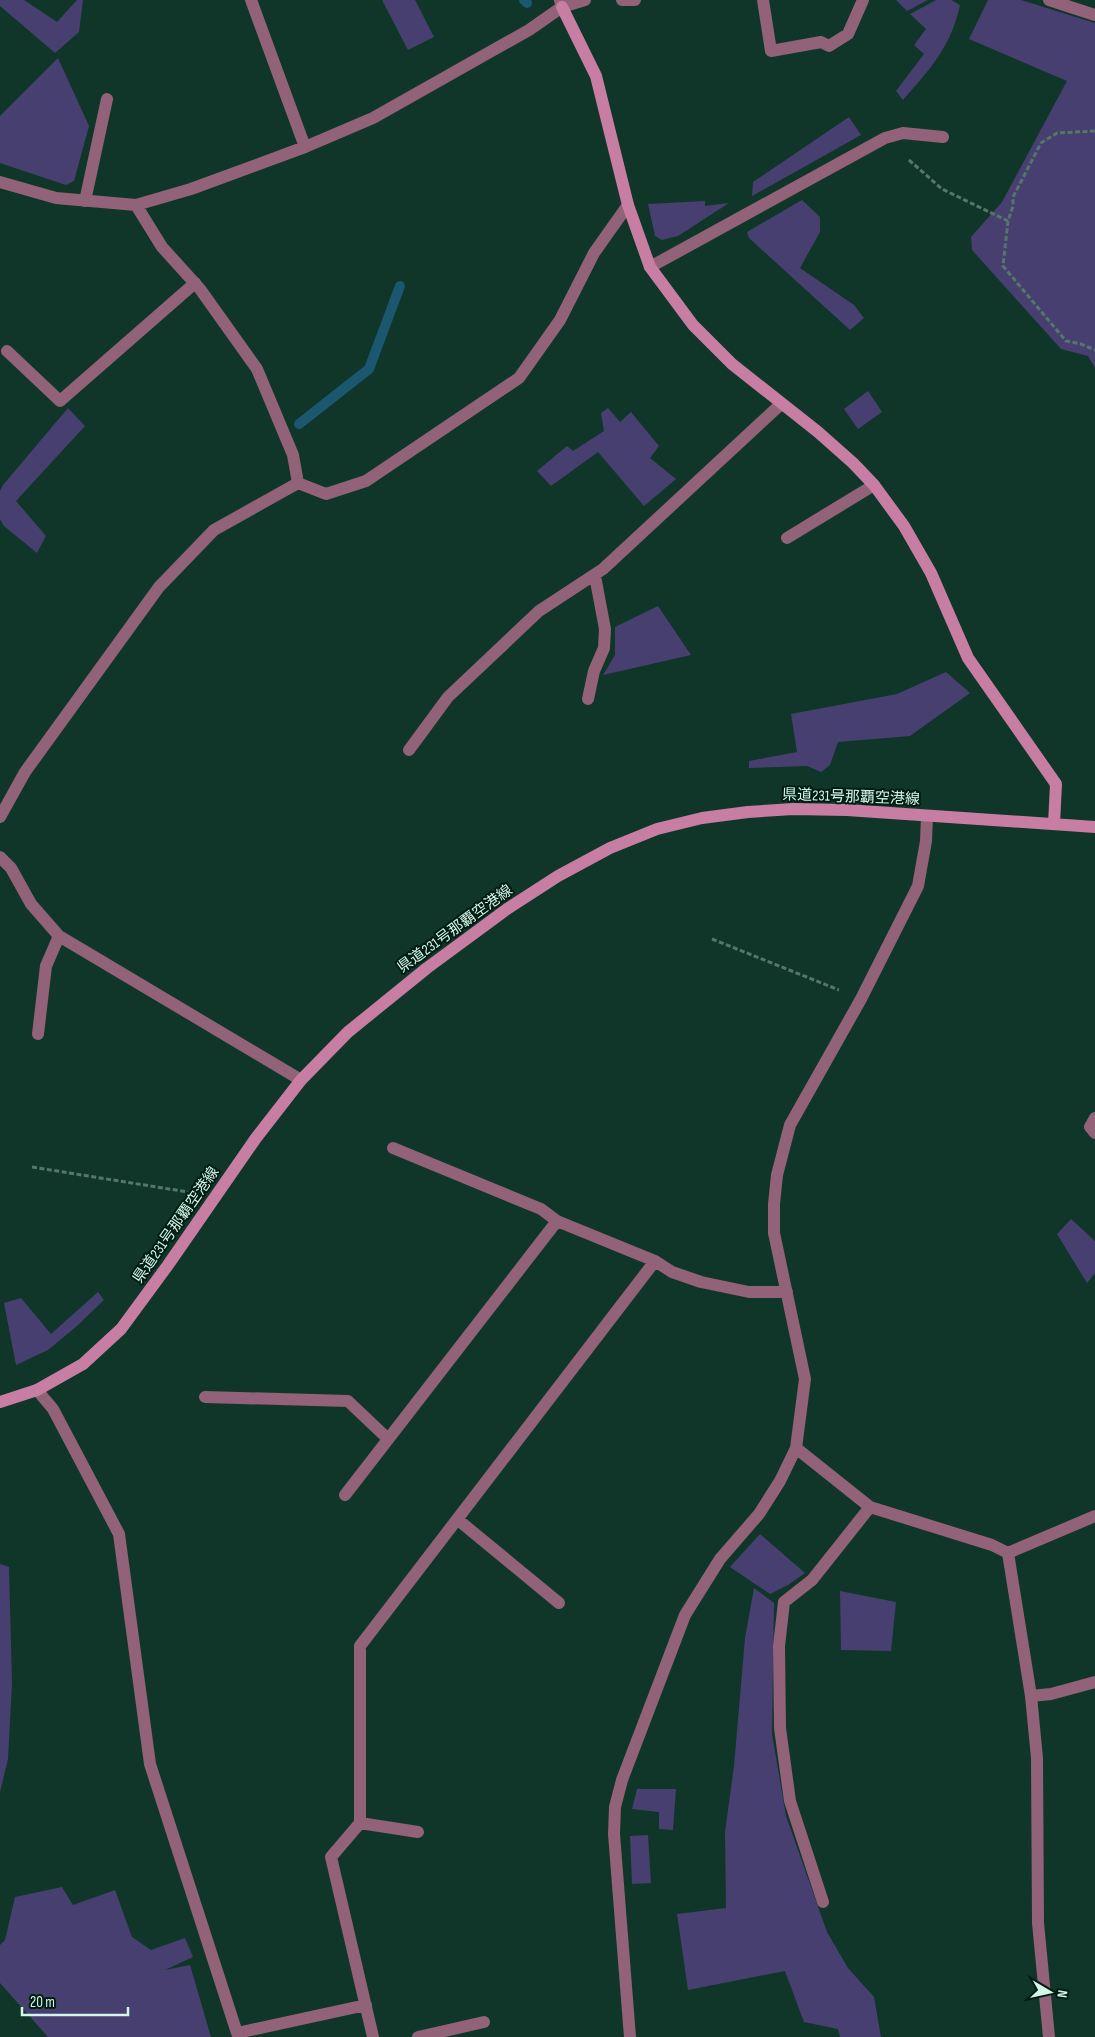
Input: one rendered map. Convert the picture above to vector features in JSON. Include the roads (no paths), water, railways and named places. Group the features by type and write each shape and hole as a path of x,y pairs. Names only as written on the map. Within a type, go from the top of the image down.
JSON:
{"main road":[{"path":"561,4 596,76 628,205 650,267 693,325 732,364 818,432 874,486 904,526 931,573 968,658 1056,784 1054,824"},
{"name":"県道231号那覇空港線","path":"0,1402 37,1390 83,1364 121,1329 146,1297 256,1138 301,1080 348,1032 427,968 507,909 558,876 610,848 657,829 702,818 793,809 847,810 1095,827"}],"street":[{"path":"250,0 305,147"},
{"path":"0,182 56,198 136,205 191,189 305,147 373,118 529,30 561,4 585,0"},
{"path":"622,0 635,0"},
{"path":"764,0 771,51 821,42 829,46 848,34 863,0"},
{"path":"1049,0 1095,15"},
{"path":"85,201 107,99"},
{"path":"650,267 885,138 903,133 943,137"},
{"path":"136,205 162,247 195,283 257,369 293,454 298,483"},
{"path":"298,483 326,494 366,481 520,378 560,320 594,253 628,205"},
{"path":"7,351 60,400 195,283"},
{"path":"409,750 448,697 539,611 595,576 781,404"},
{"path":"0,817 25,772 159,588 214,530 298,483"},
{"path":"787,538 874,486"},
{"path":"588,699 594,671 604,648 605,628 595,576"},
{"path":"630,2037 614,1834 615,1807 622,1780 685,1615 720,1559 759,1514 780,1481 796,1448 805,1378 774,1233 774,1204 777,1176 790,1126 861,999 918,886 926,841 927,816"},
{"path":"0,857 11,868 31,904 59,936 301,1080"},
{"path":"38,1034 46,966 59,936"},
{"path":"1095,1118 1090,1127 1095,1133"},
{"path":"393,1148 541,1209 557,1221 654,1261 672,1272 701,1282 749,1292 786,1292"},
{"path":"345,1495 557,1221"},
{"path":"373,2037 330,1857 360,1823 360,1646 654,1261"},
{"path":"37,1390 53,1409 119,1534 150,1764 237,2032 366,2005"},
{"path":"205,1397 348,1401 388,1439"},
{"path":"796,1448 870,1507 992,1545 1008,1554"},
{"path":"822,1902 790,1801 780,1728 779,1646 784,1602 812,1580 870,1507"},
{"path":"1008,1554 1095,1516"},
{"path":"457,1519 559,1603"},
{"path":"1008,1554 1031,1696 1037,1758 1038,1923 1049,2037"},
{"path":"1031,1696 1051,1694 1095,1682"},
{"path":"360,1823 418,1832"},
{"path":"418,2037 484,2022"}],"waterway":[{"path":"524,0 527,3"},
{"path":"299,424 369,369 400,286"}]}
